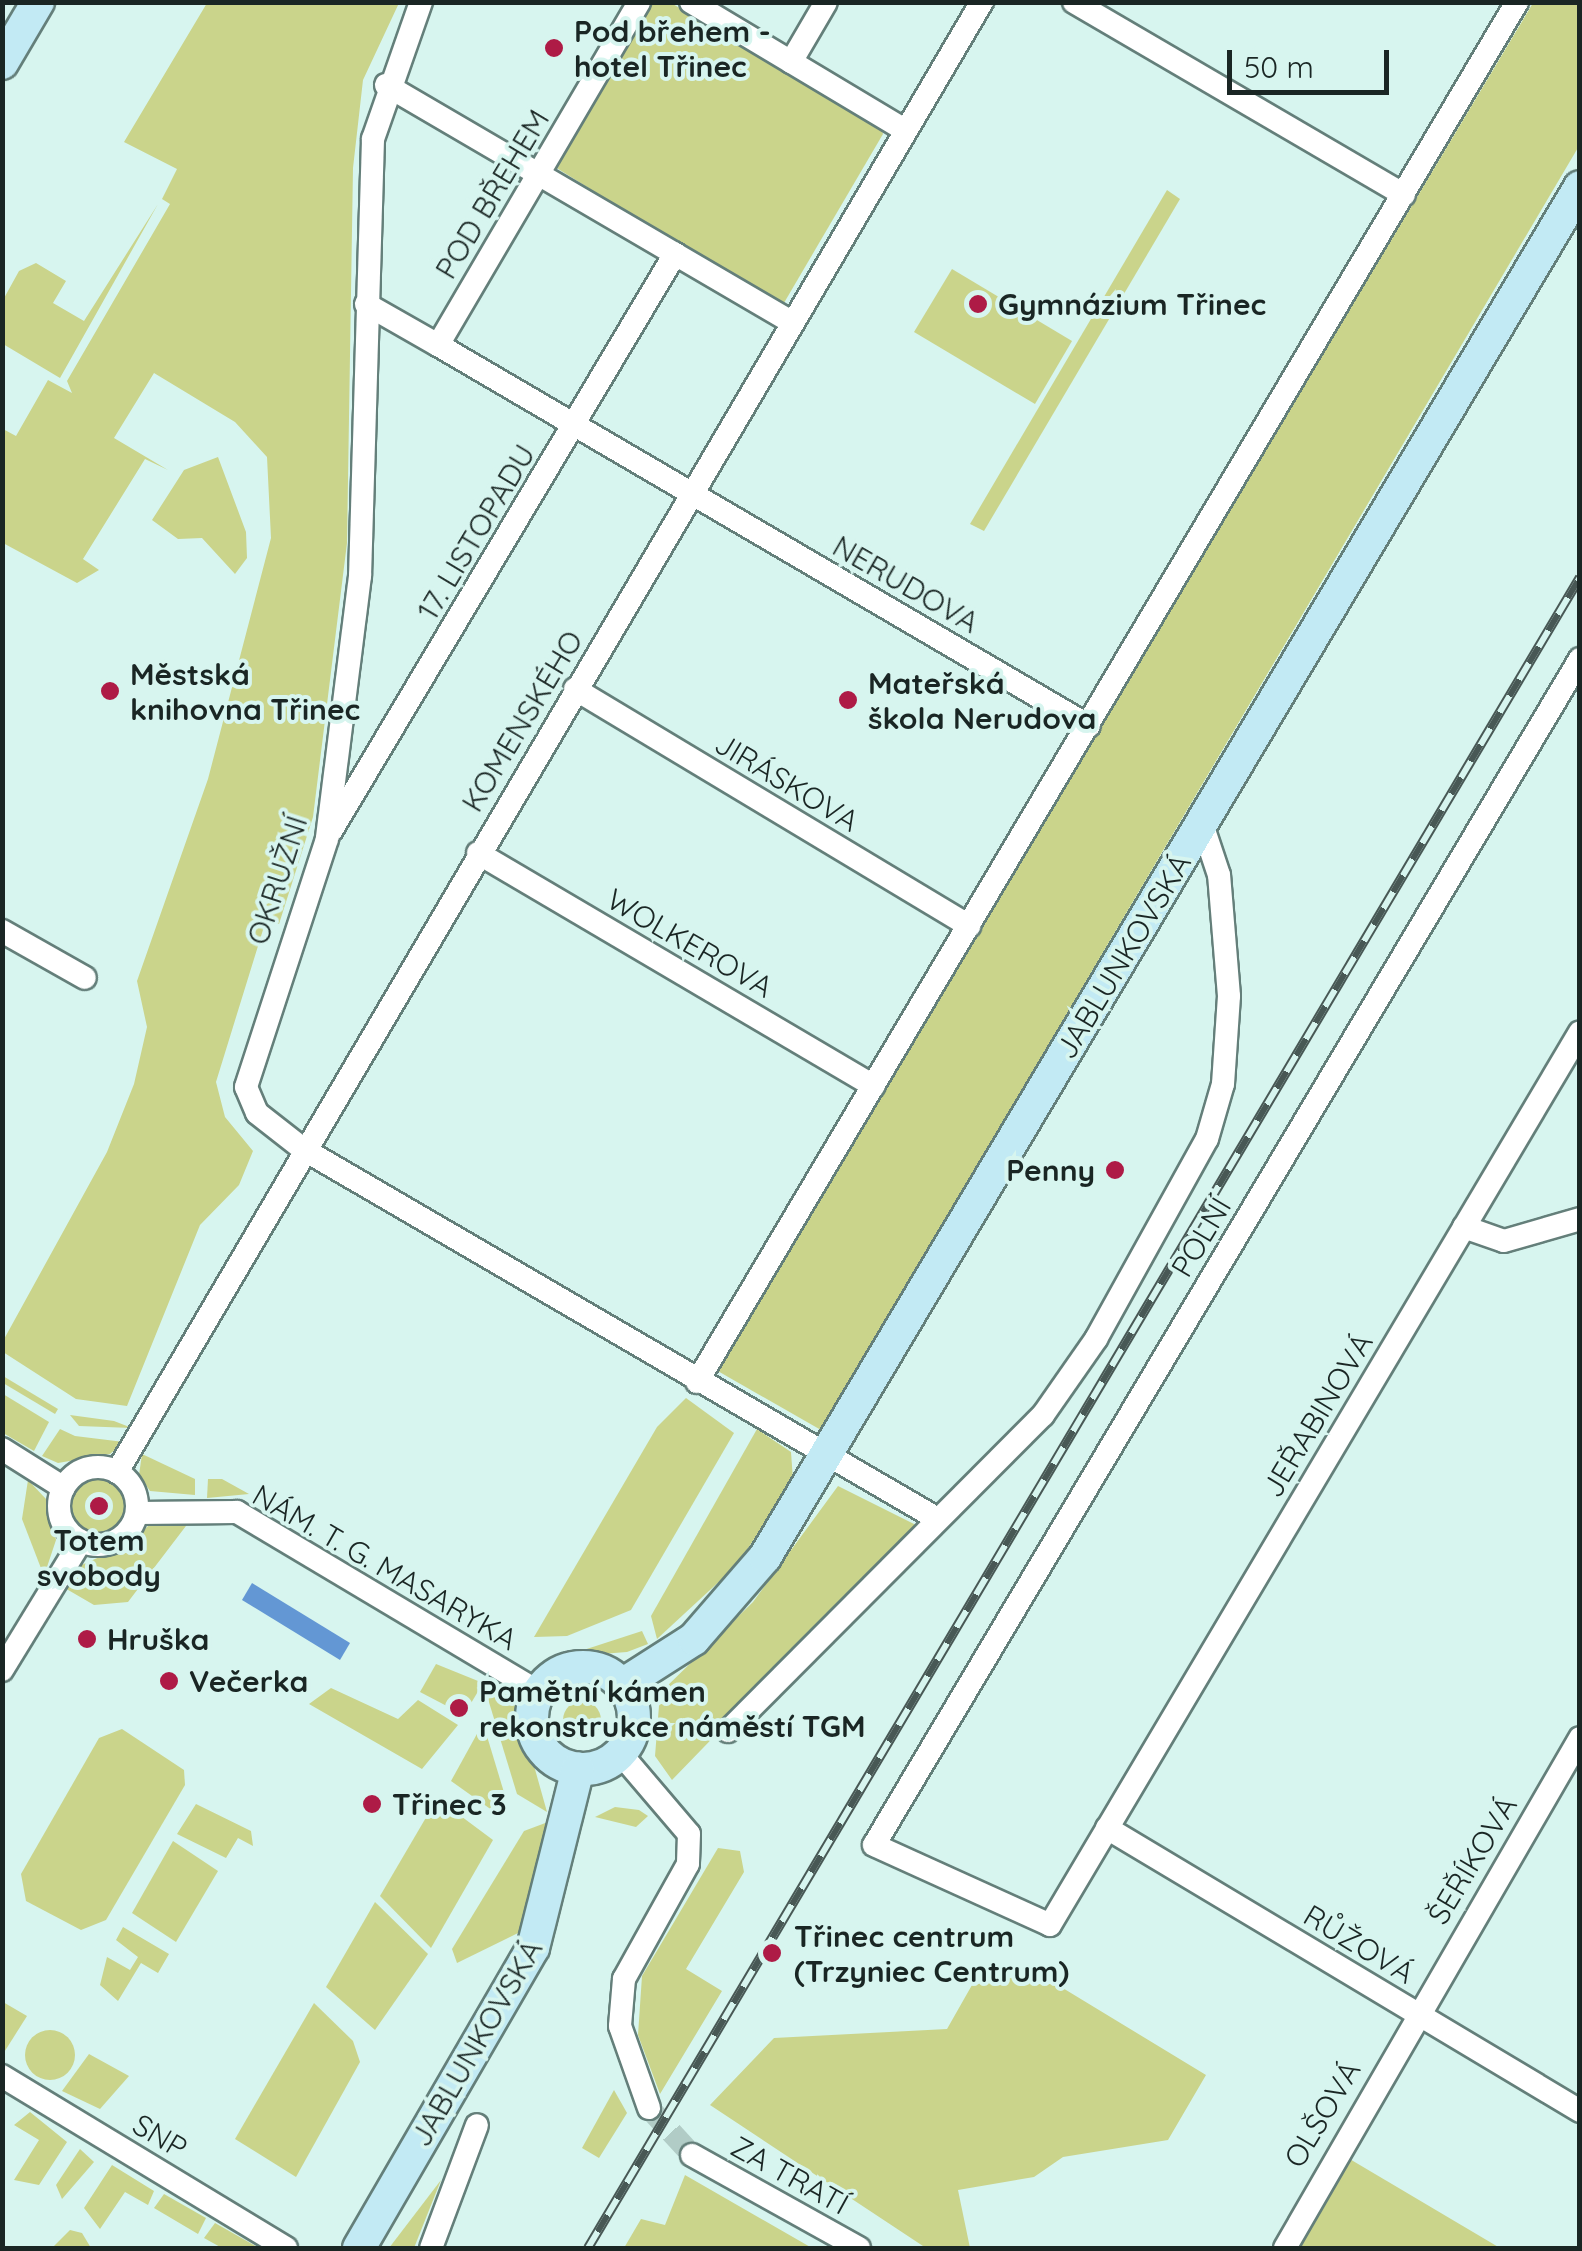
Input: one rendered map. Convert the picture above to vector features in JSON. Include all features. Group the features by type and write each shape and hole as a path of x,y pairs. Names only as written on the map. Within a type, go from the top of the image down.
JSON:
{"main road":[{"path":"2,62 38,2"},
{"name":"JABLUNKOVSKÁ","path":"622,1685 726,1609 826,1458 1580,187"},
{"path":"578,1667 622,1685 633,1726 620,1752 578,1769 537,1741 538,1692 578,1667"},
{"name":"JABLUNKOVSKÁ","path":"358,2248 533,1948 578,1769"}],"street":[{"name":"OKRUŽNÍ","path":"421,2 386,86 373,139 360,576 327,839 249,1056 246,1088 257,1113 303,1149 826,1458 936,1518"},
{"name":"POD BŘEHEM","path":"438,344 639,2"},
{"path":"691,2 905,130"},
{"path":"790,62 826,2"},
{"name":"KOMENSKÉHO","path":"117,1472 303,1149 575,688 694,495 982,2"},
{"path":"1074,2 1404,195"},
{"path":"697,1382 1517,2"},
{"path":"386,86 793,323"},
{"name":"17. LISTOPADU","path":"327,839 674,254"},
{"path":"366,304 438,344"},
{"name":"NERUDOVA","path":"438,344 1089,726"},
{"name":"POLNÍ","path":"874,1846 1580,659"},
{"name":"JIRÁSKOVA","path":"575,688 969,926"},
{"path":"728,1732 936,1518 1043,1415 1174,1202 1218,1111 1229,996 1219,875 1202,824"},
{"name":"WOLKEROVA","path":"478,853 873,1086"},
{"path":"2,931 86,978"},
{"name":"JEŘABINOVÁ","path":"874,1846 1050,1926 1580,1032"},
{"path":"1464,1227 1504,1240 1580,1219"},
{"path":"2,1449 64,1488"},
{"path":"93,1468 117,1472 134,1490 137,1513 116,1541 81,1541 60,1512 64,1488 93,1468"},
{"name":"NÁM. T. G. MASARYKA","path":"137,1513 237,1512 538,1692"},
{"path":"2,1670 81,1541"},
{"name":"ŠEŘÍKOVÁ","path":"1416,2014 1580,1738"},
{"path":"620,1752 690,1834 688,1864 624,1980 620,2026 648,2108"},
{"name":"RŮŽOVÁ","path":"1107,1828 1580,2111"},
{"name":"OLŠOVÁ","path":"1286,2248 1416,2014"},
{"name":"SNP","path":"2,2076 286,2248"},
{"path":"431,2248 476,2126"},
{"name":"ZA TRATÍ","path":"692,2155 858,2248"}],"green space":[{"path":"207,3 399,3 363,80 353,168 347,543 313,817 279,924 266,920 216,1082 225,1117 253,1151 239,1185 200,1225 127,1406 76,1399 3,1352 3,1341 107,1152 134,1084 147,1027 137,981 208,779 271,538 267,457 235,422 154,373 114,438 168,470 145,459 83,559 99,570 77,583 3,543 3,429 16,436 48,380 72,393 67,381 170,204 162,199 177,169 124,142"},
{"path":"651,3 671,3 880,124 883,134 781,308 555,167"},
{"path":"1533,3 1579,3 1579,146 821,1430 716,1370"},
{"path":"1167,190 1180,199 984,531 970,524"},
{"path":"158,204 60,378 3,344 3,300 19,271 36,263 66,281 53,303 84,321"},
{"path":"952,269 1072,341 1035,404 914,332"},
{"path":"218,457 246,532 247,558 235,574 202,538 178,539 152,520 184,470"},
{"path":"3,1376 58,1409 55,1414 3,1383"},
{"path":"3,1394 49,1422 34,1451 3,1433"},
{"path":"686,1398 734,1433 631,1610 567,1636 534,1637 657,1427"},
{"path":"70,1415 114,1421 132,1428 79,1426"},
{"path":"60,1429 75,1436 124,1442 110,1454 58,1463 42,1456"},
{"path":"757,1429 791,1452 793,1480 737,1565 657,1639 651,1616"},
{"path":"142,1454 195,1479 195,1495 150,1491 139,1475"},
{"path":"98,1476 119,1485 128,1506 119,1527 98,1536 77,1527 68,1506 77,1485"},
{"path":"208,1479 222,1479 249,1494 207,1498"},
{"path":"28,1480 46,1499 56,1540 44,1576 22,1519"},
{"path":"838,1486 918,1526 672,1780 655,1756 660,1693 753,1602"},
{"path":"189,1522 128,1602 94,1605 63,1587 77,1567 131,1543 151,1523"},
{"path":"642,1631 648,1644 627,1652 562,1657"},
{"path":"436,1664 483,1683 464,1715 420,1692"},
{"path":"497,1685 517,1705 547,1812 517,1794 488,1699"},
{"path":"331,1688 398,1719 418,1700 458,1725 422,1769 309,1704"},
{"path":"582,1701 596,1706 601,1720 596,1734 582,1739 568,1734 563,1720 568,1706"},
{"path":"483,1723 506,1799 496,1813 451,1781"},
{"path":"122,1729 184,1770 185,1785 106,1920 81,1930 26,1901 21,1874 99,1738"},
{"path":"196,1804 251,1831 253,1846 238,1838 226,1858 177,1834"},
{"path":"446,1805 493,1840 431,1948 380,1896 431,1809"},
{"path":"615,1807 639,1810 648,1816 636,1827 595,1817"},
{"path":"548,1822 520,1932 457,1963 452,1949 524,1831"},
{"path":"173,1841 218,1871 176,1942 132,1913"},
{"path":"718,1848 740,1851 744,1872 686,1969 722,1991 660,2094 638,2035 642,1976"},
{"path":"375,1902 428,1954 375,2030 326,1987"},
{"path":"123,1927 169,1954 158,1973 141,1963 118,2001 100,1985 107,1957 130,1970 138,1957 116,1940"},
{"path":"1038,1973 1206,2075 1168,2140 1063,2157 1034,2177 958,2190 970,2248 926,2248 710,2105 774,2038 947,2029 972,1985"},
{"path":"3,2002 27,2016 2,2054"},
{"path":"314,2003 353,2041 360,2062 296,2177 235,2139"},
{"path":"50,2030 68,2037 75,2055 68,2073 50,2080 32,2073 25,2055 32,2037"},
{"path":"89,2054 129,2076 100,2109 62,2091"},
{"path":"614,2090 627,2113 599,2158 582,2148"},
{"path":"30,2112 67,2142 39,2185 14,2180 39,2140 14,2125"},
{"path":"80,2149 94,2162 62,2199 56,2185"},
{"path":"1348,2158 1500,2248 1298,2248"},
{"path":"112,2165 154,2191 148,2205 125,2192 100,2229 84,2208"},
{"path":"685,2175 812,2248 624,2248 641,2219 665,2225"},
{"path":"441,2180 414,2248 389,2248"},
{"path":"164,2194 206,2218 198,2234 154,2208"},
{"path":"215,2223 259,2248 222,2248 204,2238"},
{"path":"70,2230 82,2233 91,2248 52,2248"}],"water":[{"path":"252,1583 350,1643 340,1660 242,1600"}],"tunnel":[{"path":"649,2108 692,2155"}],"railway":[{"path":"588,2248 1580,577"}],"place":[{"name":"Pod břehem - hotel Třinec","path":"554,48"},
{"name":"Gymnázium Třinec","path":"978,304"},
{"name":"Městská knihovna Třinec","path":"110,691"},
{"name":"Mateřská škola Nerudova","path":"848,700"},
{"name":"Penny","path":"1115,1170"},
{"name":"Totem svobody","path":"99,1506"},
{"name":"Hruška","path":"87,1639"},
{"name":"Večerka","path":"169,1681"},
{"name":"Pamětní kámen rekonstrukce náměstí TGM","path":"459,1708"},
{"name":"Třinec 3","path":"372,1804"},
{"name":"Třinec centrum (Trzyniec Centrum)","path":"772,1953"}]}
